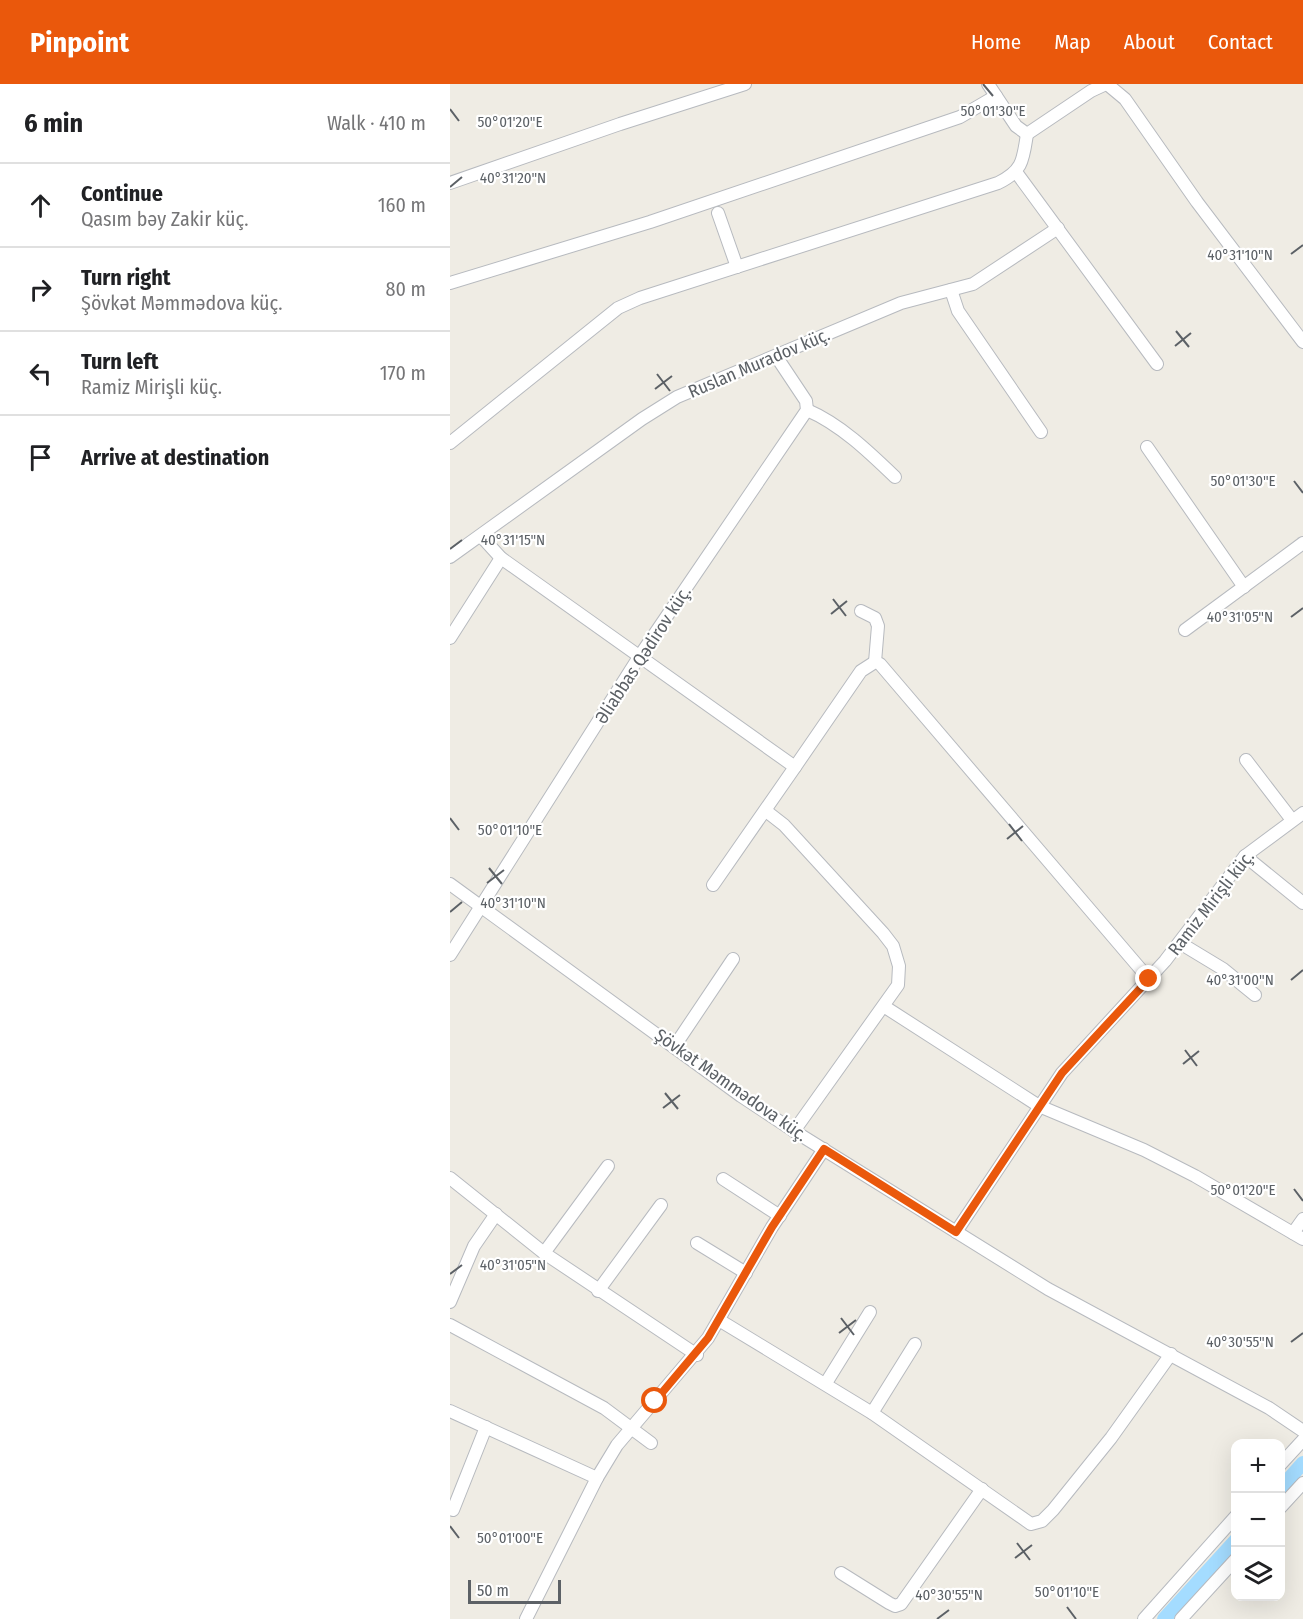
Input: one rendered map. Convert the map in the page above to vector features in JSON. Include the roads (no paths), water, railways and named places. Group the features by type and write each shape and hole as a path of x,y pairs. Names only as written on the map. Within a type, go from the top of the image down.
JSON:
{"street":[{"path":"450,183 620,124 745,84"},
{"path":"988,84 1016,126 1027,134"},
{"path":"450,443 618,308 998,183 1016,172 1023,157 1027,134 1091,91 1106,84 1125,99 1197,202 1303,342"},
{"path":"450,284 650,222 960,117 996,96"},
{"path":"1016,172 1156,364"},
{"path":"718,213 737,267"},
{"name":"Ruslan Muradov küç.","path":"450,557 661,407 692,390 901,303 973,284 988,277 1058,228"},
{"path":"951,290 958,311 1041,432"},
{"path":"776,356 806,401 807,410 818,415 869,452 895,477"},
{"name":"Əliabbas Qədirov küç.","path":"450,955 639,657 807,410"},
{"path":"1147,447 1244,586"},
{"path":"481,536 501,558 795,767"},
{"path":"1185,630 1303,543"},
{"path":"450,638 501,558"},
{"path":"861,611 875,618 878,626 875,662"},
{"path":"712,885 766,811 861,671 875,662"},
{"path":"875,662 888,670 1149,979"},
{"path":"1246,760 1292,820"},
{"path":"766,811 784,825 893,946 899,966 898,985 885,1007 794,1131"},
{"name":"Ramiz Mirişli küç.","path":"956,1232 1062,1073 1180,943 1199,914 1245,856 1303,813"},
{"path":"1245,856 1303,903"},
{"name":"Şövkət Məmmədova küç.","path":"450,884 794,1131 1047,1289 1269,1408 1303,1431"},
{"path":"1180,943 1223,969 1255,995"},
{"path":"674,1047 733,959"},
{"path":"885,1007 1039,1106 1144,1150 1195,1176 1298,1236 1303,1219"},
{"path":"526,1619 597,1478 632,1428 697,1355 780,1216 824,1149"},
{"path":"543,1253 608,1166"},
{"path":"450,1178 543,1253 697,1355"},
{"path":"723,1179 780,1216"},
{"path":"598,1291 661,1205"},
{"path":"450,1302 474,1246 496,1214"},
{"path":"697,1243 746,1273"},
{"path":"826,1383 870,1312"},
{"path":"719,1320 872,1413 1031,1524 1042,1521 1111,1438 1171,1354"},
{"path":"450,1325 604,1408 651,1443"},
{"path":"872,1413 915,1344"},
{"path":"450,1411 597,1478"},
{"path":"453,1510 486,1427"},
{"path":"1285,1460 1303,1440"},
{"path":"1285,1503 1303,1483"},
{"path":"841,1573 889,1604 895,1606 901,1604 982,1489"},
{"path":"1144,1619 1231,1522"},
{"path":"1181,1619 1231,1564"}],"waterway":[{"path":"1285,1483 1303,1463"},
{"path":"1164,1619 1231,1545"}]}
